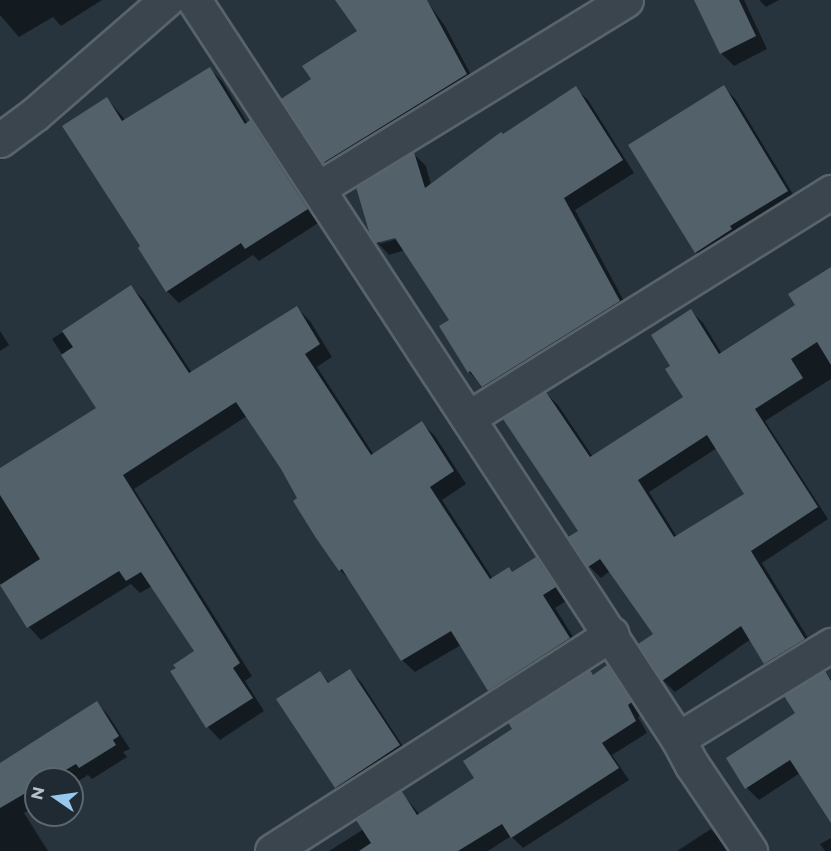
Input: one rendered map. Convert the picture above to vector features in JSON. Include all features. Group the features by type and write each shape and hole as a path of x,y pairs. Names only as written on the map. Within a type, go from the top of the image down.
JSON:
{"street":[{"path":"0,140 34,114 166,0"},
{"path":"194,0 611,634 692,765 750,851"},
{"path":"319,188 626,0"},
{"path":"468,418 831,192"},
{"path":"272,851 611,634"},
{"path":"678,739 831,645"}],"building":[{"path":"335,0 427,0 467,74 323,163 281,99 311,79 302,66 357,31"},
{"path":"694,0 739,0 756,36 720,54"},
{"path":"210,67 245,124 250,120 308,209 245,249 241,243 166,292 138,248 140,246 62,126 107,97 122,121"},
{"path":"724,85 788,191 730,226 732,229 695,253 628,145"},
{"path":"576,86 623,160 564,198 620,301 482,387 470,371 468,373 439,326 449,320 395,238 376,243 370,235 356,187 414,152 425,188 501,132 503,134"},
{"path":"831,267 831,365 817,342 791,359 803,378 755,409 818,507 751,551 805,639 764,664 741,626 662,681 638,644 653,634 600,559 588,567 568,537 578,531 503,419 546,392 590,457 683,397 665,369 670,366 651,335 691,309 719,354 795,305 788,294","holes":["707,435 744,494 674,537 638,480"]},
{"path":"131,285 189,373 297,306 320,344 305,354 371,455 422,421 454,471 430,487 490,579 509,567 512,572 536,557 556,587 543,595 570,638 488,691 451,631 401,661 342,569 339,571 316,538 293,501 297,498 281,469 236,402 123,475 240,663 233,668 253,698 206,728 170,671 176,668 173,665 194,651 141,572 126,581 119,571 27,628 0,585 40,559 0,495 0,468 96,408 61,355 73,347 62,331"},
{"path":"607,665 632,702 628,705 636,721 602,743 619,768 511,838 502,824 458,851 359,851 371,843 356,820 401,790 417,815 474,778 463,761 512,729 508,722 590,670 593,675"},
{"path":"350,669 400,745 335,788 276,699 320,671 328,683"},
{"path":"825,671 831,681 831,823 790,760 745,789 726,758 795,713 784,696"},
{"path":"97,701 119,736 113,740 116,745 81,767 76,764 71,767 24,767 24,794 0,808 0,763"}]}
